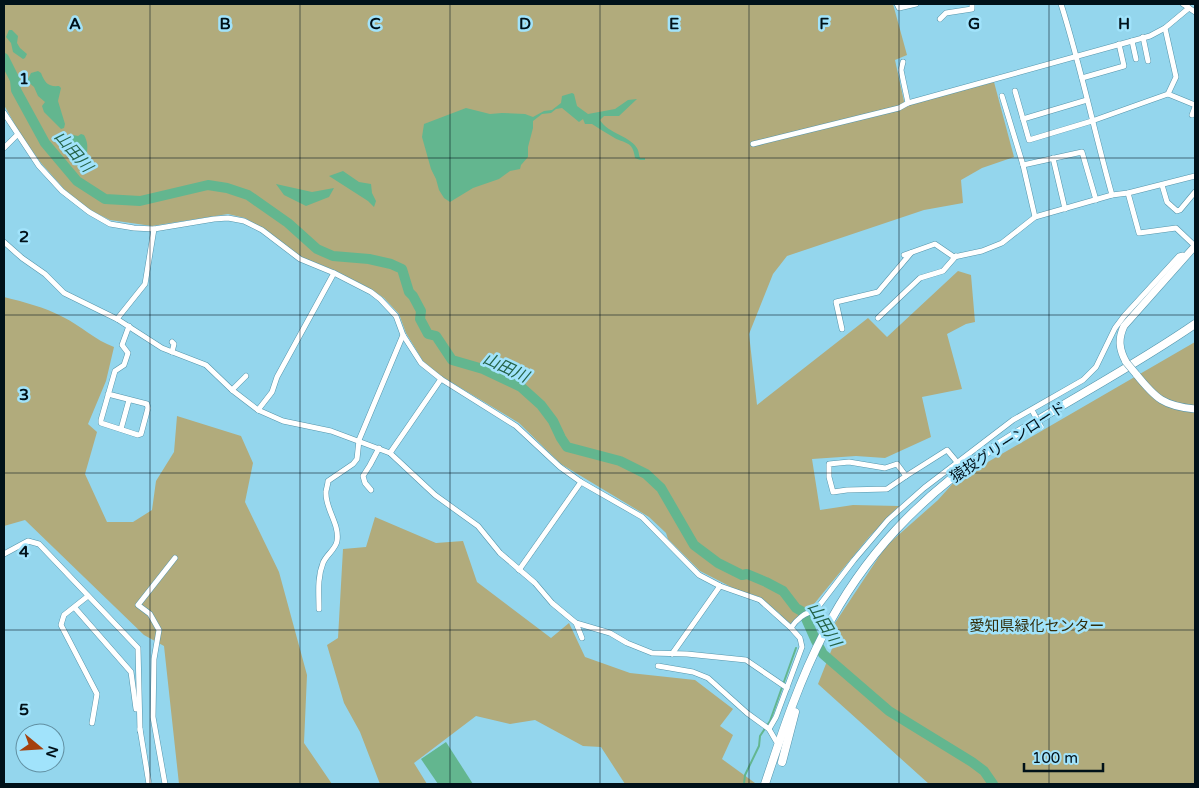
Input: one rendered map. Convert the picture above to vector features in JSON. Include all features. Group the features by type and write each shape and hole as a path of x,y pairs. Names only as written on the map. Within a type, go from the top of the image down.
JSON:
{"main road":[{"name":"猿投グリーンロード","path":"764,784 804,676 823,634 852,584 880,547 942,485 994,448 1136,363 1195,324"},
{"path":"782,762 804,676"}],"street":[{"path":"897,4 899,8 916,4"},
{"path":"940,20 946,13 972,9 972,4"},
{"path":"1060,4 1077,55 1112,195"},
{"path":"1183,4 1195,12"},
{"path":"753,144 899,108 908,103 1143,38 1165,28 1189,8"},
{"path":"1165,28 1176,77 1168,94"},
{"path":"1143,38 1148,61"},
{"path":"1132,41 1136,59"},
{"path":"1082,78 1124,66 1119,44"},
{"path":"903,62 901,70 908,103"},
{"path":"1015,91 1029,140 1092,121 1168,94 1195,106 1192,115"},
{"path":"1002,96 1035,217"},
{"path":"1023,119 1087,100"},
{"path":"4,114 39,166 62,192 89,212 110,224 134,228 154,228 214,219 228,218 244,221 262,230 300,259 371,292 396,316 402,335 421,363 441,379 516,426 560,468 642,516 699,575 720,586 760,600 800,638 802,647 776,717 769,729"},
{"path":"4,148 17,135"},
{"path":"1022,165 1082,152 1096,200"},
{"path":"1053,158 1065,209"},
{"path":"878,318 920,278 943,271 956,256 982,251 1002,244 1035,217 1112,195 1128,193 1195,176"},
{"path":"1162,185 1167,202 1177,211 1195,192"},
{"path":"1128,193 1139,233 1176,228 1195,246 1124,326 1120,333 1119,345 1126,362 1152,394 1164,402 1180,408 1195,409"},
{"path":"117,319 145,284 154,228"},
{"path":"4,242 22,258 45,274 64,293 117,319 156,344 206,365 232,390 258,410 283,421 331,431 390,452 439,499 478,526 500,553 518,570 535,582 552,603 576,623 610,632 644,651 746,660 787,688"},
{"path":"904,255 935,244 956,256"},
{"path":"842,329 836,302 878,292 911,253"},
{"path":"791,628 808,612 815,610 888,520 924,488 1013,420 1083,380 1090,374 1106,348 1115,328 1124,316 1179,256 1185,257"},
{"path":"258,410 272,392 277,377 334,274"},
{"path":"108,394 147,404 148,408 141,434 138,435 101,423 108,394 115,370 124,365 128,353 122,345 129,326"},
{"path":"319,609 319,577 321,568 337,542 338,532 327,503 328,481 353,464 357,459 359,440 402,335"},
{"path":"172,342 174,344 172,352"},
{"path":"232,390 246,376"},
{"path":"390,452 441,379"},
{"path":"121,429 129,400"},
{"path":"1041,426 1033,412 1043,407 1042,404"},
{"path":"371,490 365,484 363,476 379,448"},
{"path":"906,476 897,464 885,468 849,462 829,464 829,477 834,492 887,489 947,450 957,462"},
{"path":"518,570 581,482"},
{"path":"4,554 28,541 39,544 138,648 140,731"},
{"path":"165,784 153,717 154,659 159,630 150,614 138,605 175,558"},
{"path":"672,654 720,586"},
{"path":"88,596 64,615 61,625 96,694 92,723"},
{"path":"75,608 131,672 149,784"},
{"path":"576,623 582,638"},
{"path":"658,666 693,672 708,678 747,713 769,729 776,741"}],"green space":[{"path":"4,4 893,4 907,55 895,60 905,106 994,82 1014,157 982,168 961,180 963,203 924,210 787,256 773,274 749,334 757,405 868,318 887,337 958,271 971,275 975,322 966,324 947,334 962,389 922,397 931,437 885,458 856,456 812,459 820,510 853,505 899,506 869,537 814,604 790,624 760,597 735,589 700,571 649,517 561,464 519,423 441,376 423,361 406,333 399,314 384,298 371,289 334,270 301,257 262,228 245,218 228,214 152,226 110,220 90,210 65,190 41,163 19,132 4,105"},
{"path":"4,297 56,313 114,347 106,381 88,424 97,432 85,474 107,522 133,522 152,510 156,481 174,452 177,416 241,436 253,463 245,502 279,572 307,675 304,743 332,784 179,784 164,646 144,635 25,520 4,526"},
{"name":"愛知県緑化センター","path":"1195,342 1195,784 929,784 818,684 839,631 831,629 886,546 938,500 955,481"},
{"path":"375,517 436,543 463,541 477,582 551,638 569,623 585,657 630,673 695,680 733,709 720,726 733,735 722,759 755,783 625,784 601,747 583,746 535,720 510,724 476,716 414,763 427,784 380,784 360,732 344,703 327,645 338,638 343,549 366,547"}],"water":[{"path":"9,30 12,30 18,36 17,43 27,54 25,58 23,59 13,52 11,43 6,37"},
{"path":"38,71 47,84 61,88 58,101 65,124 64,128 61,129 44,112 42,106 45,102 27,81 31,73"},
{"path":"574,94 577,106 588,114 615,109 628,100 637,99 619,116 604,116 600,120 608,129 631,141 638,150 640,158 645,158 645,160 635,158 632,148 627,143 592,124 585,124 583,119 579,122 562,108 556,109 551,113 542,114 533,121 528,157 520,169 510,171 499,179 473,188 450,202 444,198 431,169 422,137 424,124 466,108 490,114 525,114 533,117 544,111 552,110 561,103 562,96"},
{"path":"84,135 87,143 89,162 85,168 63,145 66,138"},
{"path":"343,171 359,182 371,184 372,193 376,201 374,207 368,201 329,176"},
{"path":"276,184 312,192 334,188 329,197 306,206 284,195"},
{"path":"446,742 473,784 438,784 421,759"}],"waterway":[{"name":"山田川","path":"4,58 15,80 16,90 45,143 77,181 105,199 140,201 208,185 227,188 248,195 288,223 317,249 333,256 369,259 391,264 402,269 409,292 421,311 420,319 428,334 436,336 452,360 483,369 521,387 541,405 553,421 567,447 620,461 646,474 661,488 694,545 718,563 742,575 747,574 766,582 783,591 796,608 803,612 823,654 889,711 972,762 984,771 993,784"},
{"path":"744,784 745,775 759,746 760,736 770,721 796,648"}]}
